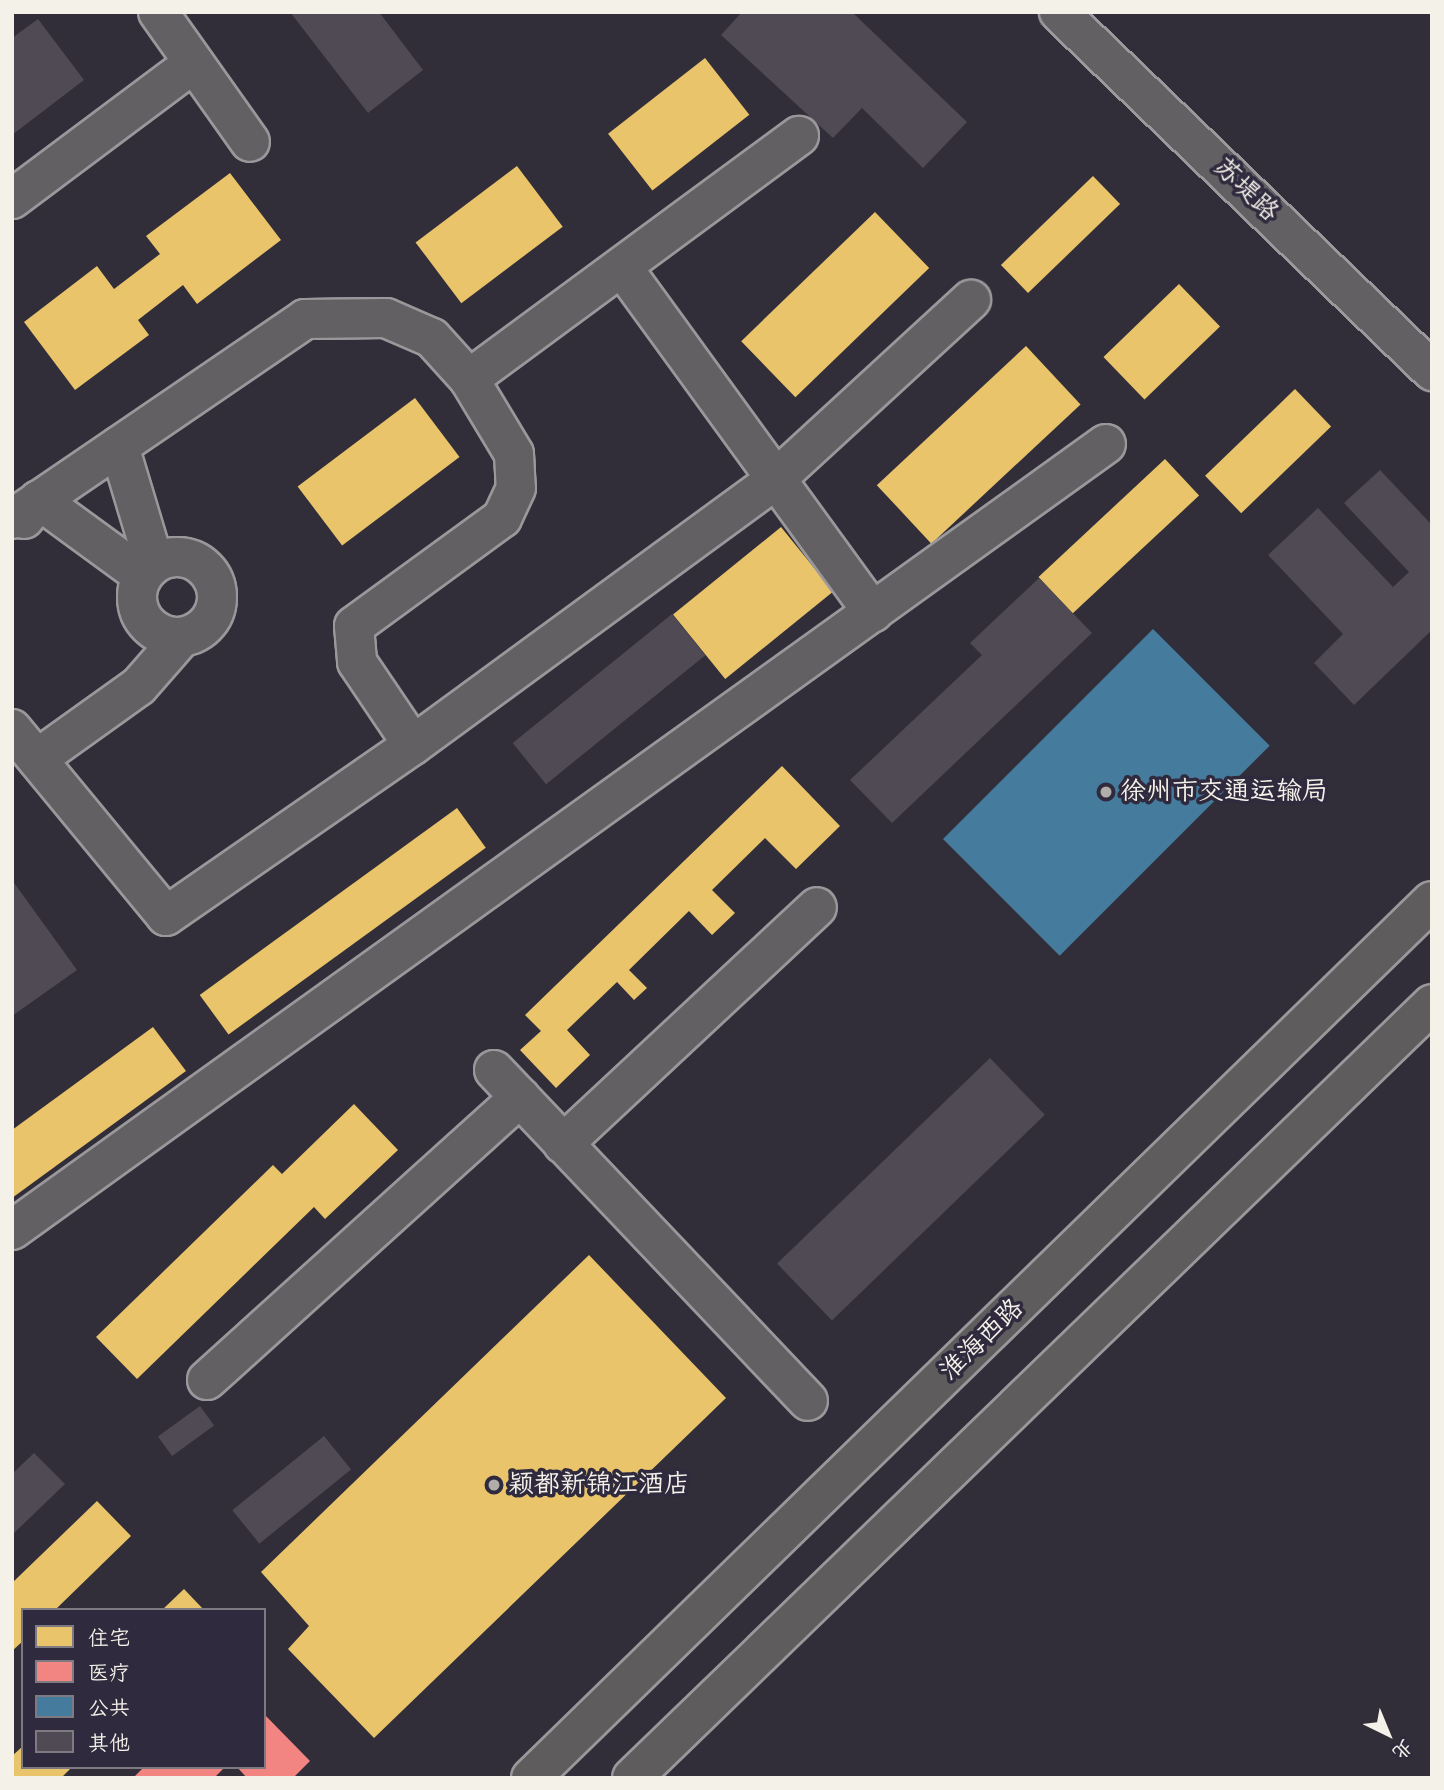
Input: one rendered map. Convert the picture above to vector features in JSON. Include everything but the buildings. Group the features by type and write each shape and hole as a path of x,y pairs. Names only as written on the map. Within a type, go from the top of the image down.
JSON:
{"main road":[{"name":"淮海西路","path":"531,1778 1432,901"},
{"path":"632,1778 1432,1004"}],"street":[{"path":"158,12 250,142"},
{"name":"苏堤路","path":"1059,12 1432,371"},
{"path":"12,199 194,63"},
{"path":"469,379 799,136"},
{"path":"622,267 873,612"},
{"path":"12,729 166,916 413,745 776,479 971,300"},
{"path":"12,533 26,510 305,319 386,318 432,338 469,379 514,454 516,488 502,518 354,626 357,662 413,745"},
{"path":"12,1230 1106,444"},
{"path":"119,446 148,569 137,604 151,630 180,639"},
{"path":"26,510 148,569 183,556 209,570 219,599 207,626 180,639 139,686 37,759"},
{"path":"564,1144 817,907"},
{"path":"494,1070 808,1401"},
{"path":"207,1380 520,1097"}],"place":[{"name":"徐州市交通运输局","path":"1106,792"},
{"name":"颖都新锦江酒店","path":"494,1485"}]}
